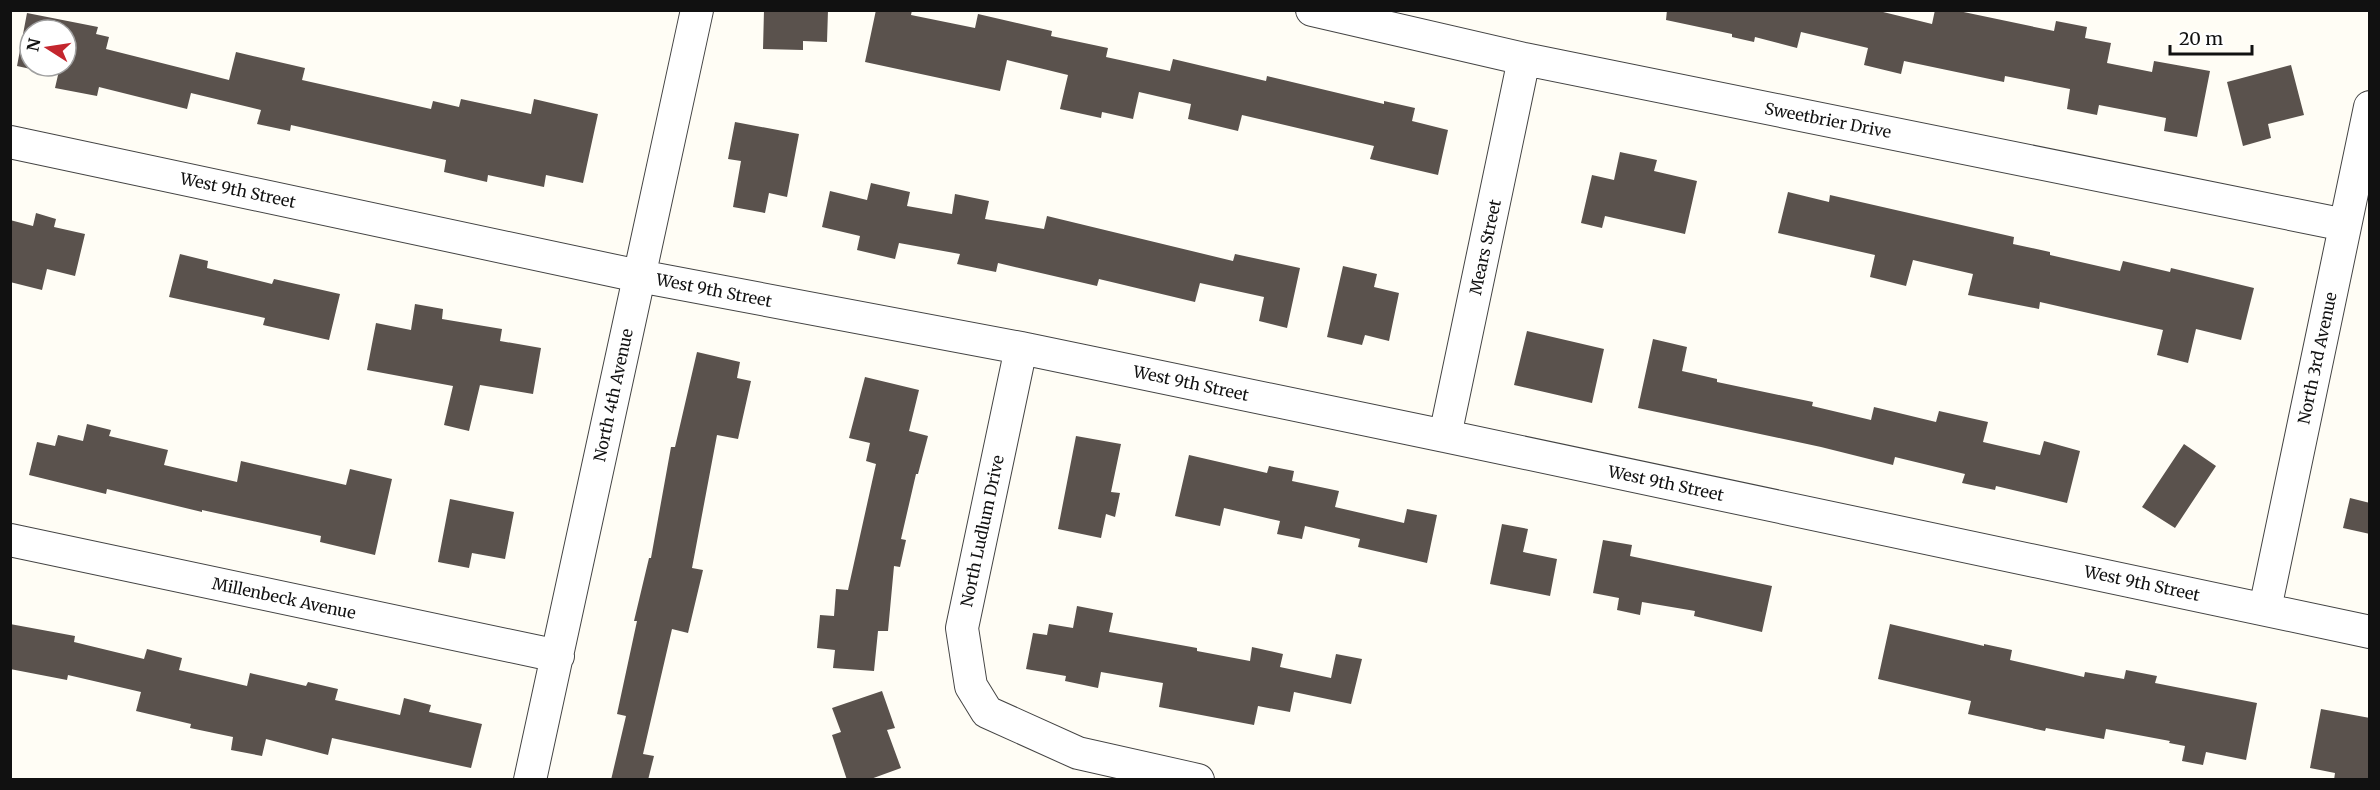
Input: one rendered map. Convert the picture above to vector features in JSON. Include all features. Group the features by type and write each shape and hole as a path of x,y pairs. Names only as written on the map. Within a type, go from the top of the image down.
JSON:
{"street":[{"name":"North 4th Avenue","path":"530,780 697,10"},
{"name":"Sweetbrier Drive","path":"1312,10 1524,59 2345,225"},
{"name":"Mears Street","path":"1445,436 1524,59"},
{"name":"North 3rd Avenue","path":"2265,609 2370,107"},
{"name":"West 9th Street","path":"10,142 639,276 1021,348 1445,436 2370,632"},
{"name":"North Ludlum Drive","path":"1021,348 962,628 971,686 987,712 1078,753 1198,780"},
{"name":"Millenbeck Avenue","path":"10,540 558,656"}],"building":[{"path":"764,10 828,10 827,42 803,41 803,50 763,49"},
{"path":"876,10 912,10 911,15 975,28 978,14 1052,31 1051,36 1108,48 1106,57 1170,71 1173,59 1266,81 1267,76 1384,104 1384,101 1415,108 1412,121 1448,130 1438,175 1370,159 1374,146 1242,115 1238,131 1188,119 1191,104 1139,92 1133,119 1102,112 1101,118 1060,109 1068,75 1007,60 1000,91 865,62"},
{"path":"1667,10 1875,10 1932,24 1935,10 1954,10 2054,31 2056,21 2087,27 2085,38 2111,43 2107,63 2152,72 2154,61 2210,71 2197,137 2164,131 2166,118 2099,105 2097,115 2067,109 2070,89 2005,76 2004,82 1904,61 1901,74 1864,65 1868,48 1801,32 1797,48 1755,37 1754,42 1732,37 1732,34 1666,20"},
{"path":"27,13 52,18 26,18"},
{"path":"78,23 98,27 96,34 109,37 106,49 229,80 236,52 305,68 302,80 431,109 433,101 459,107 461,99 531,114 534,99 598,114 583,183 546,175 544,187 488,175 487,182 444,172 446,160 291,125 290,131 257,124 261,110 191,93 187,109 99,87 97,96 55,88 57,78 78,78"},
{"path":"2291,65 2304,115 2268,124 2271,138 2243,146 2227,82"},
{"path":"735,122 799,134 787,197 769,193 765,213 733,207 741,161 728,159"},
{"path":"1620,152 1657,160 1654,171 1697,181 1685,234 1605,216 1602,228 1581,223 1592,175 1614,180"},
{"path":"871,183 910,192 907,206 952,214 955,194 989,201 985,219 1044,229 1047,216 1233,261 1235,254 1300,268 1287,328 1259,321 1264,297 1200,283 1195,302 1099,279 1097,286 998,263 996,272 957,264 960,254 899,243 895,259 857,250 860,236 822,227 830,191 867,200"},
{"path":"1788,192 1829,202 1830,195 2014,237 2013,244 2120,271 2123,261 2170,272 2171,268 2254,288 2241,340 2196,329 2188,363 2157,355 2163,330 2040,302 2039,309 1968,295 1973,274 1913,260 1906,286 1870,277 1875,255 1778,233"},
{"path":"36,213 56,219 54,227 85,234 75,276 47,269 42,290 10,282 10,220 33,226"},
{"path":"180,254 208,261 207,268 272,284 274,279 340,294 329,340 263,325 265,318 169,297"},
{"path":"1343,266 1377,274 1374,287 1399,293 1389,341 1365,335 1362,345 1327,337"},
{"path":"415,304 443,309 442,319 502,329 500,341 541,348 533,394 480,385 469,431 444,425 453,386 367,370 376,323 411,330"},
{"path":"1527,331 1604,349 1592,403 1514,385"},
{"path":"1653,339 1687,347 1682,371 1717,379 1717,382 1813,402 1812,406 1871,420 1874,407 1936,422 1939,411 1988,422 1983,442 2040,455 2044,441 2080,451 2067,503 1996,486 1995,490 1962,483 1965,474 1895,457 1893,465 1821,447 1638,408"},
{"path":"697,352 740,362 737,378 751,381 738,439 717,435 692,568 703,570 688,633 672,629 643,754 654,756 648,780 611,780 626,716 617,714 637,621 634,621 649,558 651,558 671,447 675,447"},
{"path":"865,377 919,390 909,431 928,436 918,474 916,474 901,539 906,540 900,567 894,566 888,631 878,631 874,671 833,668 835,650 817,648 820,615 834,616 836,589 848,590 876,464 866,461 870,443 849,438"},
{"path":"87,424 111,430 109,436 168,450 164,465 237,482 241,461 346,485 350,469 392,479 375,555 320,542 321,536 202,510 202,512 107,489 106,494 29,475 37,442 55,446 58,435 83,441"},
{"path":"1076,436 1121,444 1111,492 1120,493 1115,517 1106,514 1101,538 1058,529"},
{"path":"2184,444 2216,466 2175,528 2142,507"},
{"path":"1189,455 1267,473 1269,466 1294,471 1292,481 1339,491 1335,507 1404,523 1407,509 1437,515 1427,563 1358,547 1360,539 1305,526 1302,539 1277,534 1280,521 1224,508 1220,526 1175,516"},
{"path":"2350,498 2370,503 2370,534 2343,528"},
{"path":"450,499 514,512 505,559 472,553 469,568 438,562"},
{"path":"1502,524 1528,529 1523,552 1557,559 1550,596 1490,584"},
{"path":"1603,540 1632,545 1630,556 1772,586 1762,632 1694,616 1695,611 1642,602 1640,615 1617,610 1619,598 1593,593"},
{"path":"1077,606 1113,613 1109,632 1197,648 1197,651 1250,661 1252,647 1283,654 1280,667 1331,678 1336,654 1362,659 1351,704 1294,692 1290,712 1258,706 1254,725 1159,707 1163,683 1101,672 1098,688 1065,681 1066,676 1026,669 1033,633 1047,635 1049,624 1073,628"},
{"path":"10,624 75,636 74,642 144,659 147,649 182,658 179,670 247,686 250,673 306,686 308,682 338,689 335,700 400,715 404,698 431,705 429,712 482,724 471,768 332,738 328,755 266,739 262,756 231,750 233,737 190,728 191,724 136,711 141,692 68,675 67,680 10,669"},
{"path":"1890,624 1984,646 1984,644 2012,650 2010,660 2084,677 2085,672 2124,679 2126,670 2157,676 2155,683 2257,703 2246,760 2206,752 2203,765 2182,761 2185,746 2169,743 2170,741 2106,729 2104,739 2046,728 2045,731 1968,714 1971,701 1878,679"},
{"path":"882,691 895,728 887,730 901,768 868,780 847,780 832,735 841,732 832,708"},
{"path":"2321,709 2370,718 2370,780 2334,780 2335,773 2310,768"}]}
